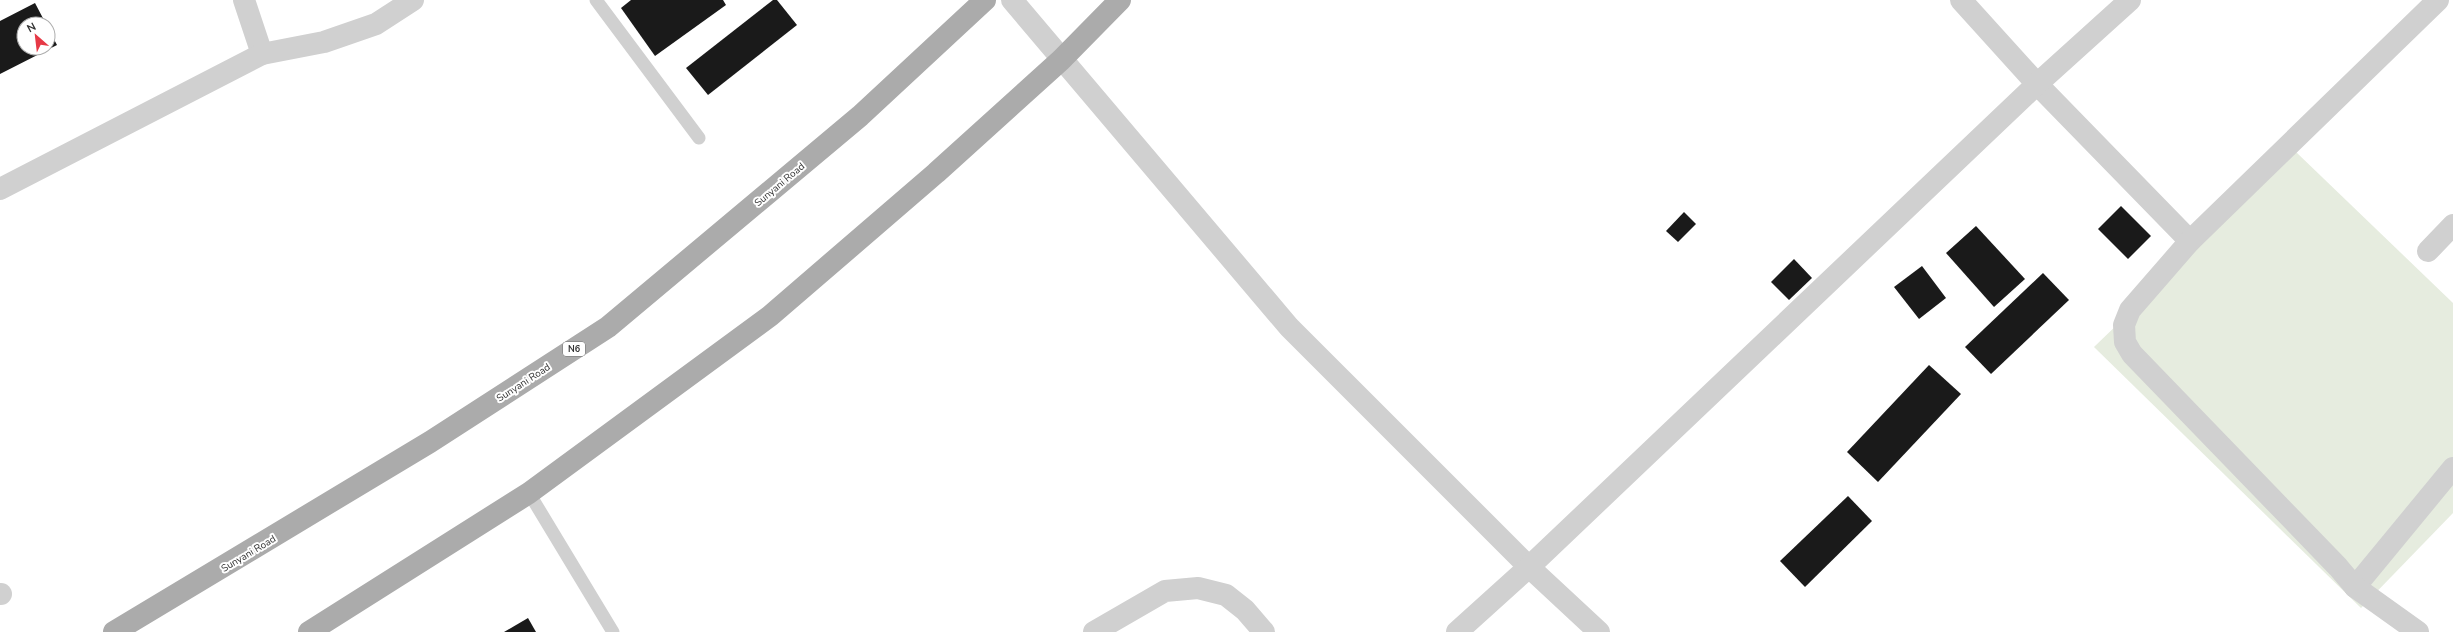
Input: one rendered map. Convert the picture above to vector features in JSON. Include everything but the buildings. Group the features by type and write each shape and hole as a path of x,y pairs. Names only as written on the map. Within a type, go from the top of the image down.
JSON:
{"main road":[{"name":"Sunyani Road","path":"114,632 430,442 608,327 860,116 985,0"},
{"path":"309,632 529,493 770,316 936,172 1061,60 1120,0"}],"street":[{"path":"244,0 262,54"},
{"path":"0,189 262,54 324,42 376,24 413,0"},
{"path":"1012,0 1061,60 1289,327 1529,567 1599,632"},
{"path":"1961,0 2037,84 2190,242"},
{"path":"1457,632 1529,567 2037,84 2130,0"},
{"path":"2418,632 2355,587 2338,567 2132,354 2125,342 2124,325 2130,310 2190,242 2438,0"},
{"path":"2428,251 2453,225"},
{"path":"2355,587 2453,468"},
{"path":"1094,632 1165,591 1198,588 1226,595 1245,610 1264,632"}],"lane":[{"path":"596,0 699,138"},
{"path":"529,493 614,632"}],"shaded area":[{"path":"2296,152 2453,303 2453,513 2361,608 2094,347"}]}
